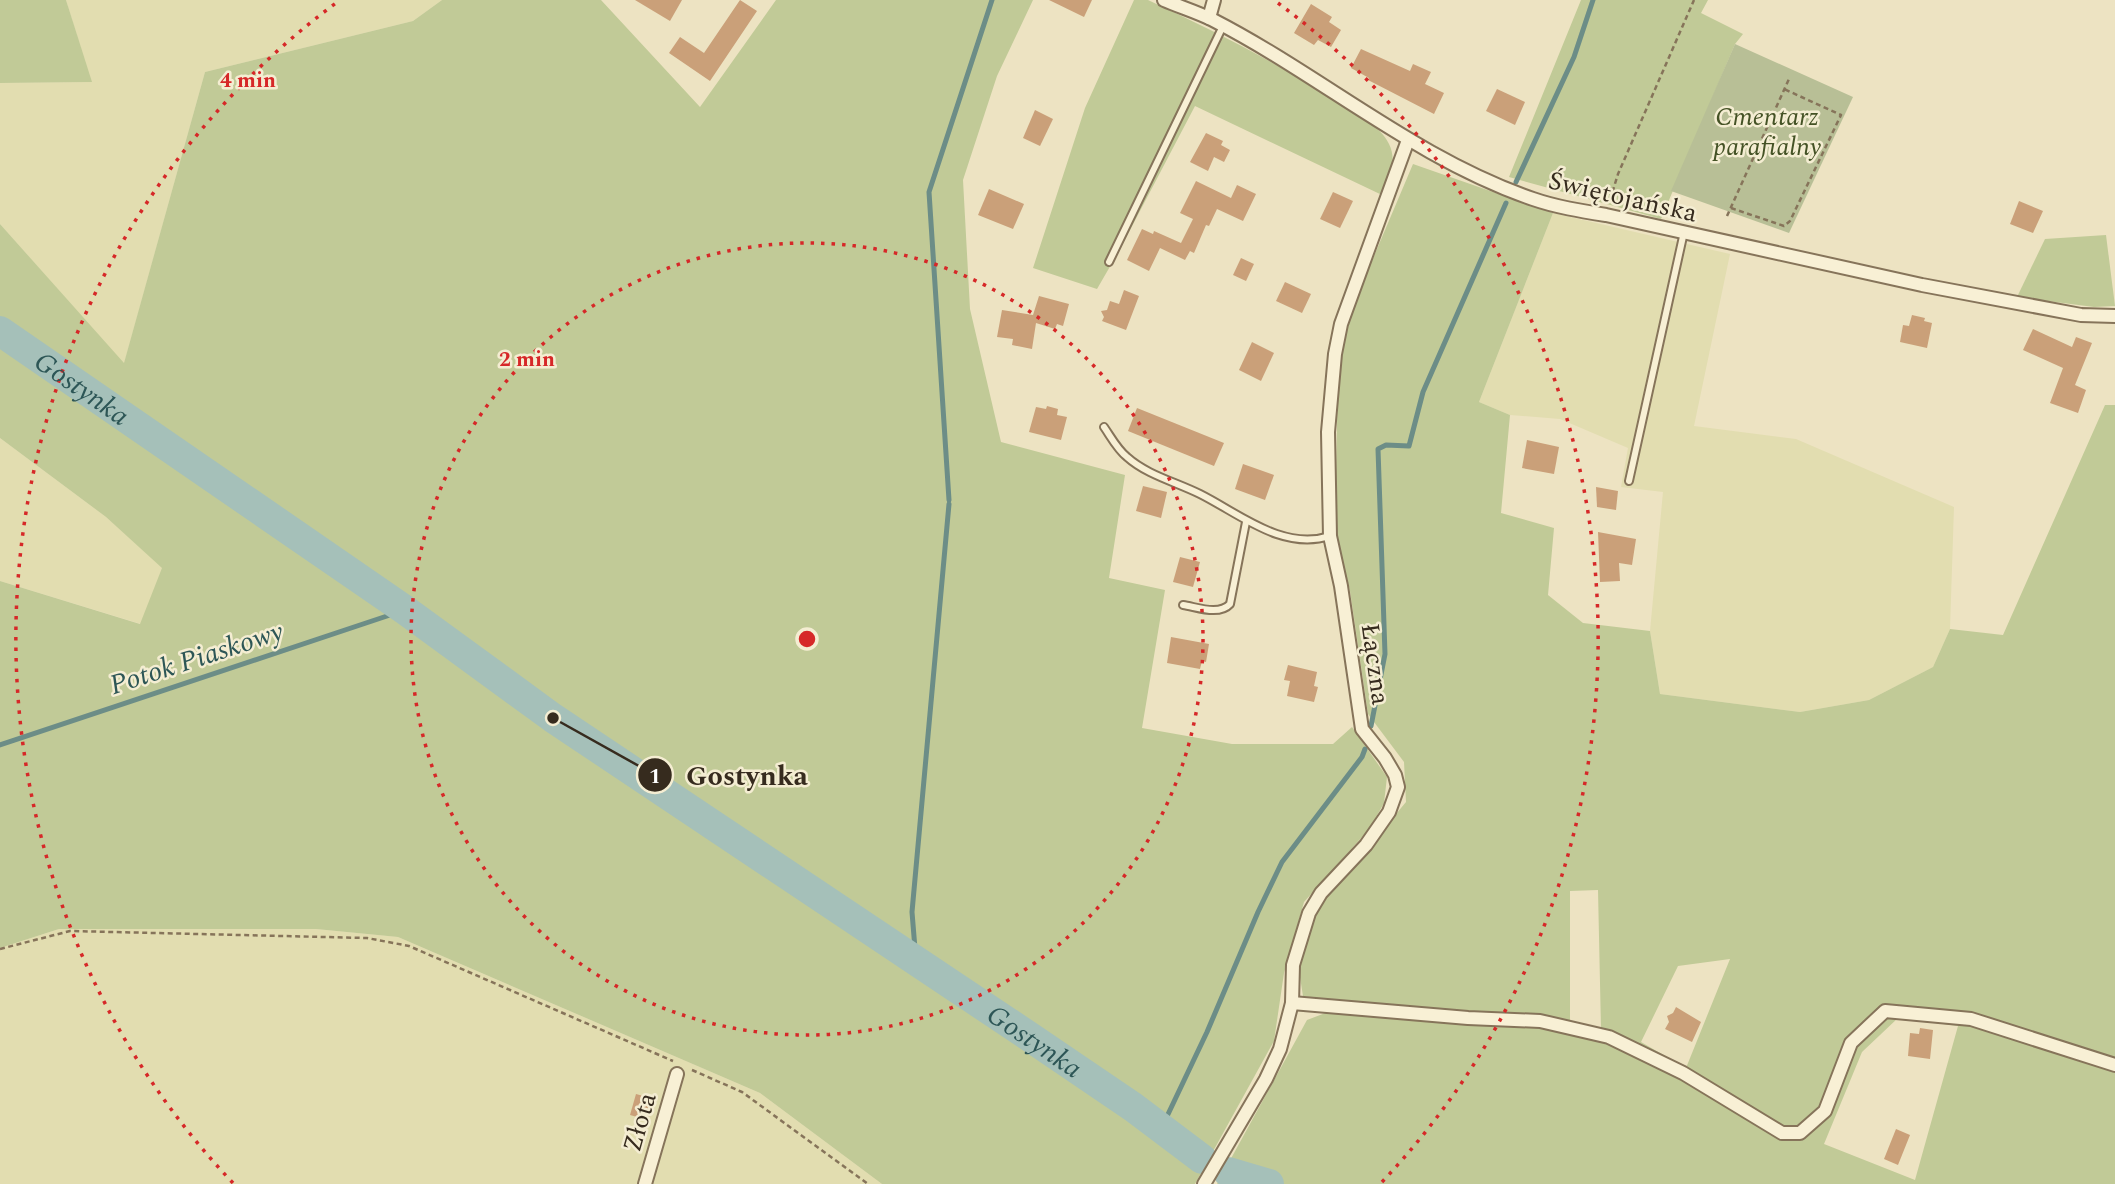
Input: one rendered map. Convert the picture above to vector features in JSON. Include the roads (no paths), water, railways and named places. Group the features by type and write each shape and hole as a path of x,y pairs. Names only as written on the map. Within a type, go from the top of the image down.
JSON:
{"street":[{"name":"Świętojańska","path":"1164,0 1223,26 1361,108 1408,140 1484,180 1533,199 1563,208 1922,285 2081,315 2115,316"},
{"path":"1209,18 1214,0"},
{"name":"Łączna","path":"1204,1184 1266,1079 1280,1049 1292,1003 1293,964 1308,913 1321,893 1366,845 1389,812 1398,787 1395,775 1385,758 1362,729 1341,586 1330,536 1328,432 1335,354 1341,324 1408,140"},
{"path":"1292,1003 1540,1021 1609,1037 1683,1073 1782,1133 1800,1133 1825,1111 1851,1043 1885,1011 1971,1019 2115,1065"},
{"name":"Złota","path":"645,1184 678,1069"}],"lane":[{"path":"1110,262 1223,26"},
{"path":"1629,481 1684,232"},
{"path":"1104,427 1124,456 1140,467 1201,494 1246,522 1294,539 1318,540 1330,536"},
{"path":"1183,605 1217,611 1230,604 1246,522"}],"waterway":[{"path":"949,500 929,192 992,0"},
{"path":"1516,182 1574,57 1593,0"},
{"path":"1371,726 1385,654 1378,449 1386,445 1409,446 1423,392 1506,203"},
{"name":"Gostynka","path":"0,331 405,610 553,718 1133,1107 1202,1159"},
{"path":"916,961 912,912 949,504"},
{"name":"Potok Piaskowy","path":"0,745 405,610"},
{"path":"1161,1129 1282,862 1362,757 1365,749"},
{"name":"Gostynka","path":"1228,1172 1269,1184"}],"place":[{"name":"Gostynka","path":"553,718"}],"park label":[{"name":"Cmentarz parafialny","path":"1767,131"}]}
